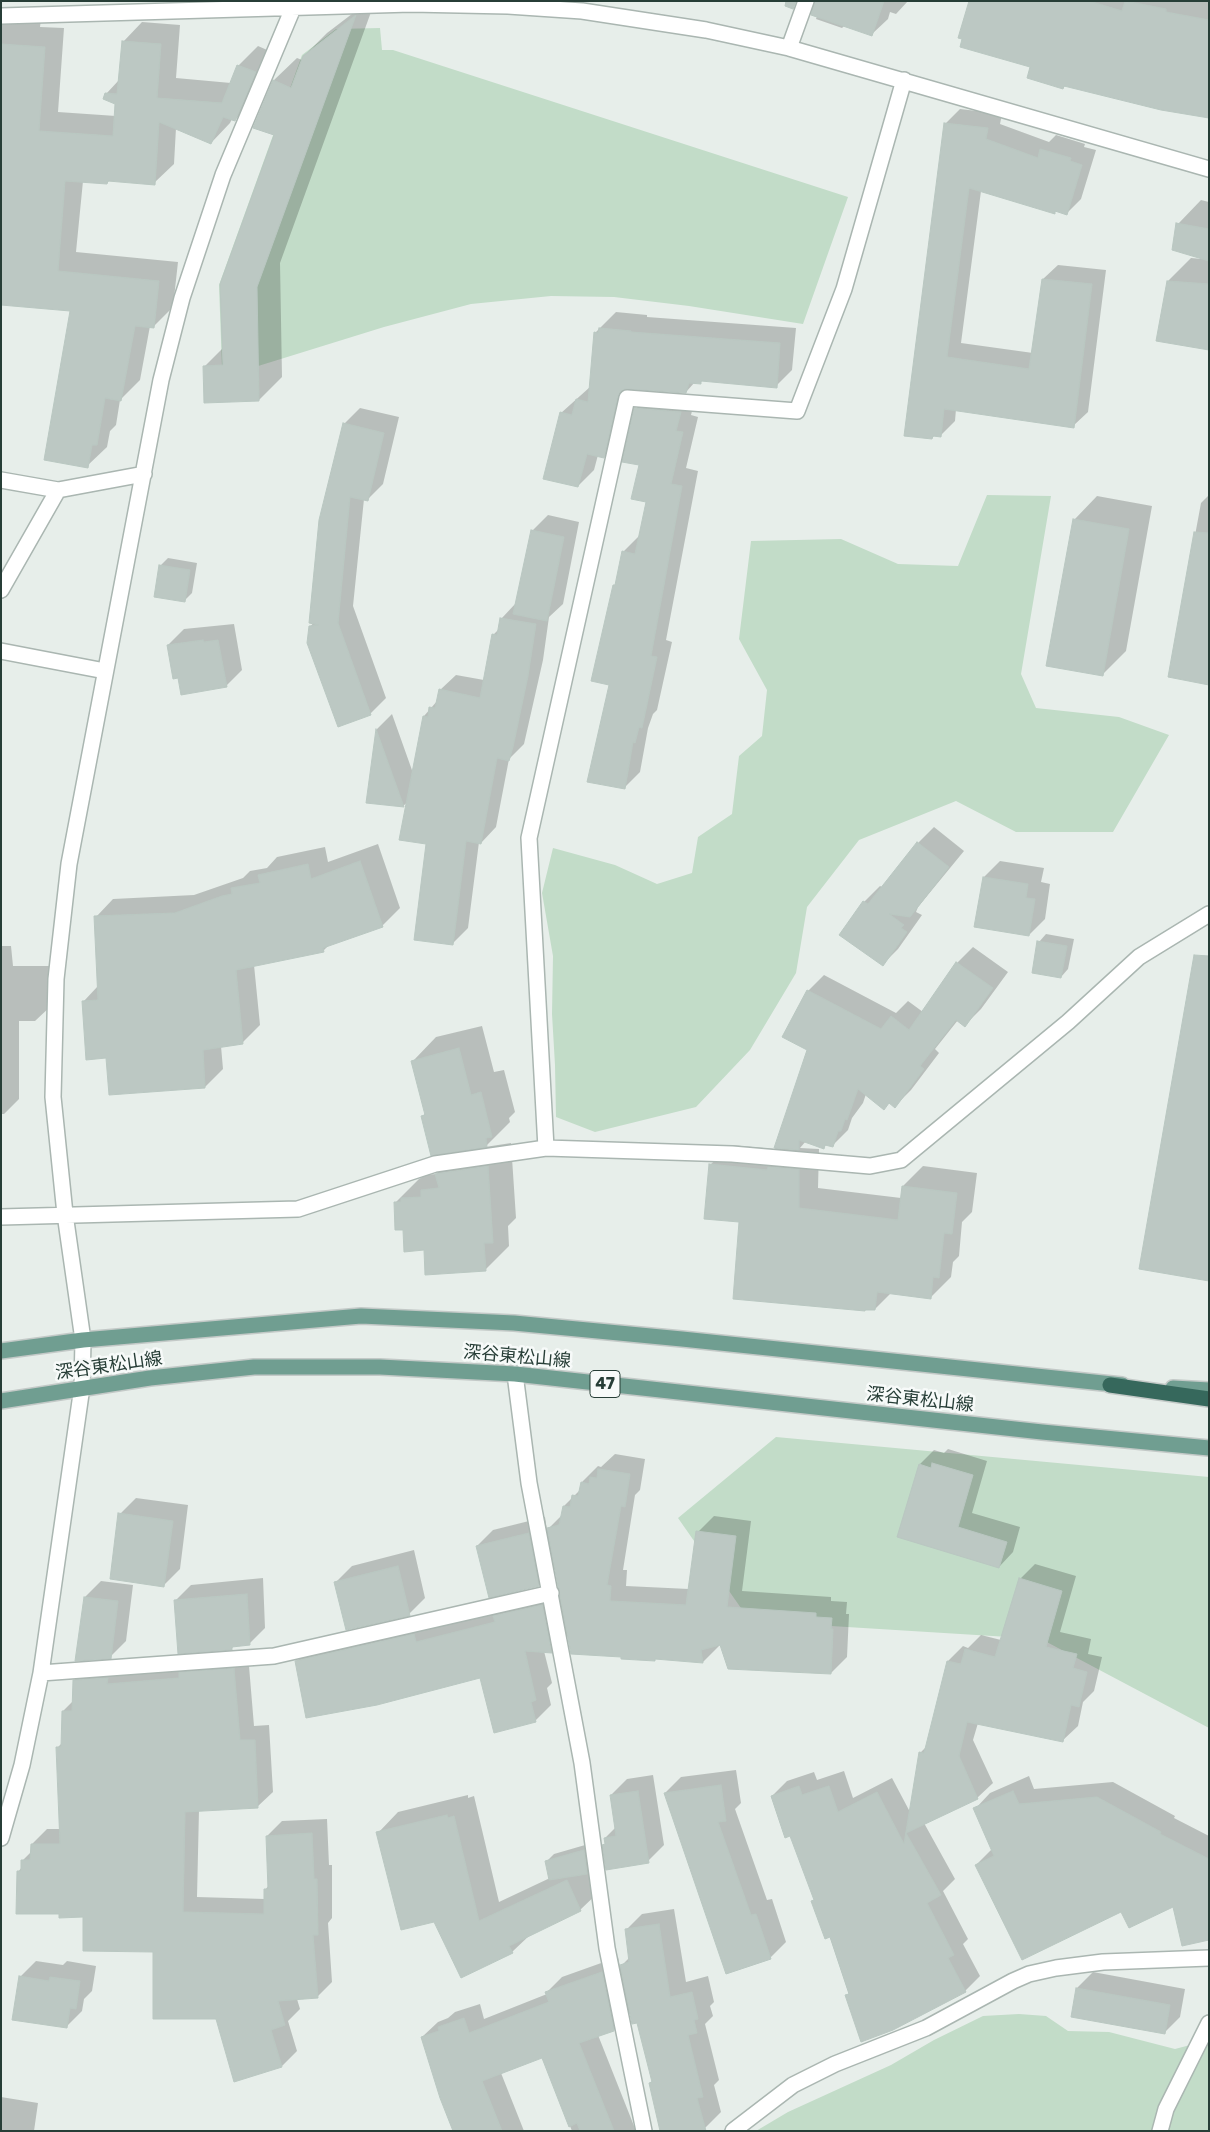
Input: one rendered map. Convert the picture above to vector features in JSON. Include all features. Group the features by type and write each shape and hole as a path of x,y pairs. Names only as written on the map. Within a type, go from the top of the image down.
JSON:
{"highway":[{"path":"1110,1385 1209,1399"}],"main road":[{"name":"深谷東松山線","path":"1,1351 82,1340 362,1316 504,1323 682,1339 1110,1385 1209,1390"},
{"name":"深谷東松山線","path":"1,1401 82,1387 254,1367 380,1367 516,1374 1032,1431 1209,1448"}],"street":[{"path":"789,48 806,1"},
{"path":"1,1838 22,1765 41,1674 82,1387 82,1340 65,1214 53,1097 56,980 69,864 161,380 182,298 200,242 243,125 295,4"},
{"path":"1,16 295,4 508,6 582,11 706,30 789,48 1209,169"},
{"path":"546,1148 529,838 627,398 797,411 844,289 904,80"},
{"path":"1,480 58,490 144,474"},
{"path":"1,590 58,490"},
{"path":"1,651 105,671"},
{"path":"1,1216 298,1209 435,1164 546,1148 732,1154 870,1166 902,1160 1068,1022 1139,956 1209,914"},
{"path":"516,1374 529,1483 582,1763 607,1948 644,2131"},
{"path":"41,1674 274,1656 551,1593"},
{"path":"733,2131 793,2085 835,2064 926,2028 1013,1980 1028,1974 1103,1962 1209,1958"},
{"path":"1160,2131 1166,2109 1209,2023"}],"green space":[{"path":"380,28 382,50 393,50 848,197 803,324 689,306 614,297 551,296 471,304 384,327 255,367 222,368 219,285 302,55 336,29"},
{"path":"987,495 1051,496 1021,674 1036,708 1119,717 1169,735 1113,832 1016,832 956,801 859,840 807,907 796,973 750,1050 696,1107 595,1132 556,1117 552,1014 553,956 542,893 553,848 615,865 657,884 692,873 698,837 732,814 739,756 762,736 767,690 739,639 751,541 841,539 898,564 958,566"},
{"path":"776,1437 1209,1477 1209,1728 1041,1639 750,1621 678,1518"},
{"path":"1019,2014 1046,2016 1068,2031 1109,2032 1175,2049 1209,2040 1209,2131 756,2131 788,2112 891,2065 934,2040 983,2016"}],"building":[{"path":"786,1 796,1 793,9 785,6"},
{"path":"815,1 884,1 872,36 811,15"},
{"path":"969,1 1089,1 1122,11 1125,1 1166,9 1166,12 1209,20 1209,118 1161,110 1064,86 1063,89 1027,78 1030,67 960,47 962,39 958,38"},
{"path":"356,15 257,287 259,401 204,403 203,366 223,365 220,284 274,135 253,128 273,80 291,88 303,56"},
{"path":"122,41 161,44 157,98 222,103 237,65 256,72 235,121 223,117 211,144 159,122 155,185 108,181 107,184 65,181 58,271 159,281 154,328 135,326 121,401 105,398 97,445 92,445 88,468 44,460 70,311 1,305 1,44 45,47 39,131 113,136 115,104 103,99 105,93 117,94"},
{"path":"944,123 988,128 986,139 1038,158 1040,149 1071,158 1070,161 1082,165 1067,215 1055,211 1055,214 969,188 947,357 1029,369 1042,279 1092,284 1074,428 944,409 941,437 933,436 932,439 904,436"},
{"path":"1176,223 1209,229 1209,261 1172,250"},
{"path":"1167,281 1209,284 1209,350 1156,341"},
{"path":"599,328 780,343 777,388 701,381 701,384 689,383 686,393 624,389 618,396 604,458 587,454 578,487 543,479 560,412 572,415 576,399 588,402 594,332 598,333"},
{"path":"634,408 681,412 676,431 683,432 671,484 682,486 651,656 657,657 642,728 639,727 635,743 633,742 625,789 587,782 609,685 591,681 622,551 635,554 646,502 631,499 639,465 622,462"},
{"path":"343,423 384,433 368,501 350,497 338,623 371,715 338,727 307,643 309,626 319,625 309,623 319,520"},
{"path":"1073,519 1129,529 1103,676 1046,666"},
{"path":"531,530 564,537 547,621 513,614"},
{"path":"1194,532 1209,533 1209,685 1168,677"},
{"path":"159,565 190,570 185,602 154,597"},
{"path":"500,618 536,624 528,676 513,747 509,761 497,758 481,844 466,841 453,945 414,940 426,844 399,840 423,716 428,717 429,707 435,708 439,689 480,698 492,634 497,635"},
{"path":"203,640 204,642 218,640 227,687 181,695 178,678 173,679 167,645"},
{"path":"376,729 404,807 366,803"},
{"path":"917,842 949,867 910,917 889,914 904,925 901,928 907,932 883,966 839,935 863,901 868,904"},
{"path":"360,861 383,927 323,948 324,952 236,970 243,1044 203,1050 205,1088 109,1095 106,1058 86,1060 82,1001 98,1000 94,916 175,913 232,894 231,888 260,883 258,875 308,864 311,879"},
{"path":"983,877 1028,884 1026,898 1035,899 1029,936 974,927"},
{"path":"1037,941 1067,946 1061,978 1032,973"},
{"path":"1194,955 1209,956 1209,1281 1139,1269"},
{"path":"956,962 993,988 965,1027 956,1020 920,1066 924,1069 895,1108 889,1103 884,1110 858,1089 847,1120 845,1119 841,1131 838,1131 833,1147 825,1145 824,1149 799,1140 799,1150 774,1148 807,1050 782,1037 807,990 881,1029 891,1016 909,1030"},
{"path":"459,1048 471,1095 481,1092 492,1137 486,1138 487,1147 431,1156 421,1116 425,1115 411,1061"},
{"path":"709,1164 767,1170 768,1167 799,1169 799,1208 898,1220 902,1186 957,1193 952,1234 944,1233 939,1278 933,1277 931,1299 877,1292 875,1310 865,1311 733,1299 739,1222 704,1219"},
{"path":"488,1166 493,1243 484,1243 486,1271 425,1275 424,1250 404,1252 403,1230 395,1230 394,1202 401,1202 401,1198 421,1197 421,1190 439,1188 435,1174"},
{"path":"932,1463 973,1475 958,1527 1007,1542 999,1568 897,1537 919,1464 931,1468"},
{"path":"598,1469 630,1474 625,1507 621,1506 607,1585 611,1586 610,1601 686,1605 696,1531 736,1536 727,1607 816,1613 816,1617 832,1618 831,1674 728,1669 720,1645 701,1650 703,1663 655,1659 655,1661 621,1659 621,1657 571,1654 547,1528 559,1525 563,1506 570,1507 572,1495 578,1496 581,1482 589,1484 590,1477 597,1478"},
{"path":"118,1513 173,1521 164,1587 110,1579"},
{"path":"529,1533 539,1586 489,1598 476,1546"},
{"path":"398,1566 410,1616 346,1630 334,1582"},
{"path":"1019,1578 1062,1591 1046,1647 1077,1654 1073,1668 1087,1672 1079,1707 1071,1705 1063,1742 967,1722 959,1756 978,1799 906,1833 941,1895 927,1903 954,1955 948,1958 966,1992 893,2030 861,2042 845,1995 849,1994 830,1937 825,1939 811,1901 814,1900 790,1836 785,1838 771,1796 799,1786 802,1795 829,1786 838,1812 877,1792 904,1844 919,1752 924,1753 947,1661 961,1664 965,1649 995,1657"},
{"path":"247,1594 250,1645 232,1647 232,1650 178,1654 174,1600"},
{"path":"84,1597 118,1601 111,1659 75,1661"},
{"path":"542,1605 552,1653 525,1651 536,1700 531,1702 536,1722 494,1733 480,1678 377,1705 306,1718 295,1661 414,1634 416,1642 495,1622 493,1616"},
{"path":"234,1668 240,1740 255,1740 258,1808 185,1812 183,1912 264,1914 264,1889 268,1889 266,1836 312,1833 314,1879 317,1879 318,1935 313,1935 318,1998 278,2001 285,2025 271,2030 282,2067 234,2082 216,2019 153,2019 153,1952 83,1951 83,1917 59,1918 59,1914 16,1914 17,1871 21,1871 21,1860 30,1860 31,1844 60,1844 56,1747 61,1747 62,1711 72,1711 73,1680 108,1678 107,1684 179,1678 179,1672"},
{"path":"721,1785 726,1821 718,1822 751,1915 756,1914 771,1959 726,1974 664,1793"},
{"path":"638,1791 649,1863 606,1870 602,1845 605,1844 604,1838 616,1836 610,1795"},
{"path":"1013,1791 1019,1804 1097,1797 1161,1832 1160,1834 1209,1859 1209,1940 1182,1946 1173,1907 1129,1928 1121,1912 1022,1960 975,1865 994,1856 973,1808"},
{"path":"447,1815 448,1818 454,1816 479,1921 567,1880 581,1911 509,1946 513,1953 461,1978 434,1922 401,1930 376,1832"},
{"path":"584,1850 587,1874 549,1880 545,1861"},
{"path":"659,1924 670,1997 692,1992 698,2019 694,2020 697,2033 688,2035 703,2097 697,2098 706,2131 660,2131 649,2083 652,2082 637,2023 632,2024 620,1965 629,1962 625,1929"},
{"path":"602,1972 614,2031 579,2043 614,2131 580,2131 577,2123 569,2127 542,2058 482,2081 502,2131 453,2131 440,2098 421,2037 439,2031 438,2027 464,2018 469,2033 549,2002 545,1992"},
{"path":"19,1976 49,1981 50,1977 80,1981 76,2009 70,2008 67,2028 12,2020"},
{"path":"1076,1988 1170,2005 1165,2034 1071,2017"}]}
